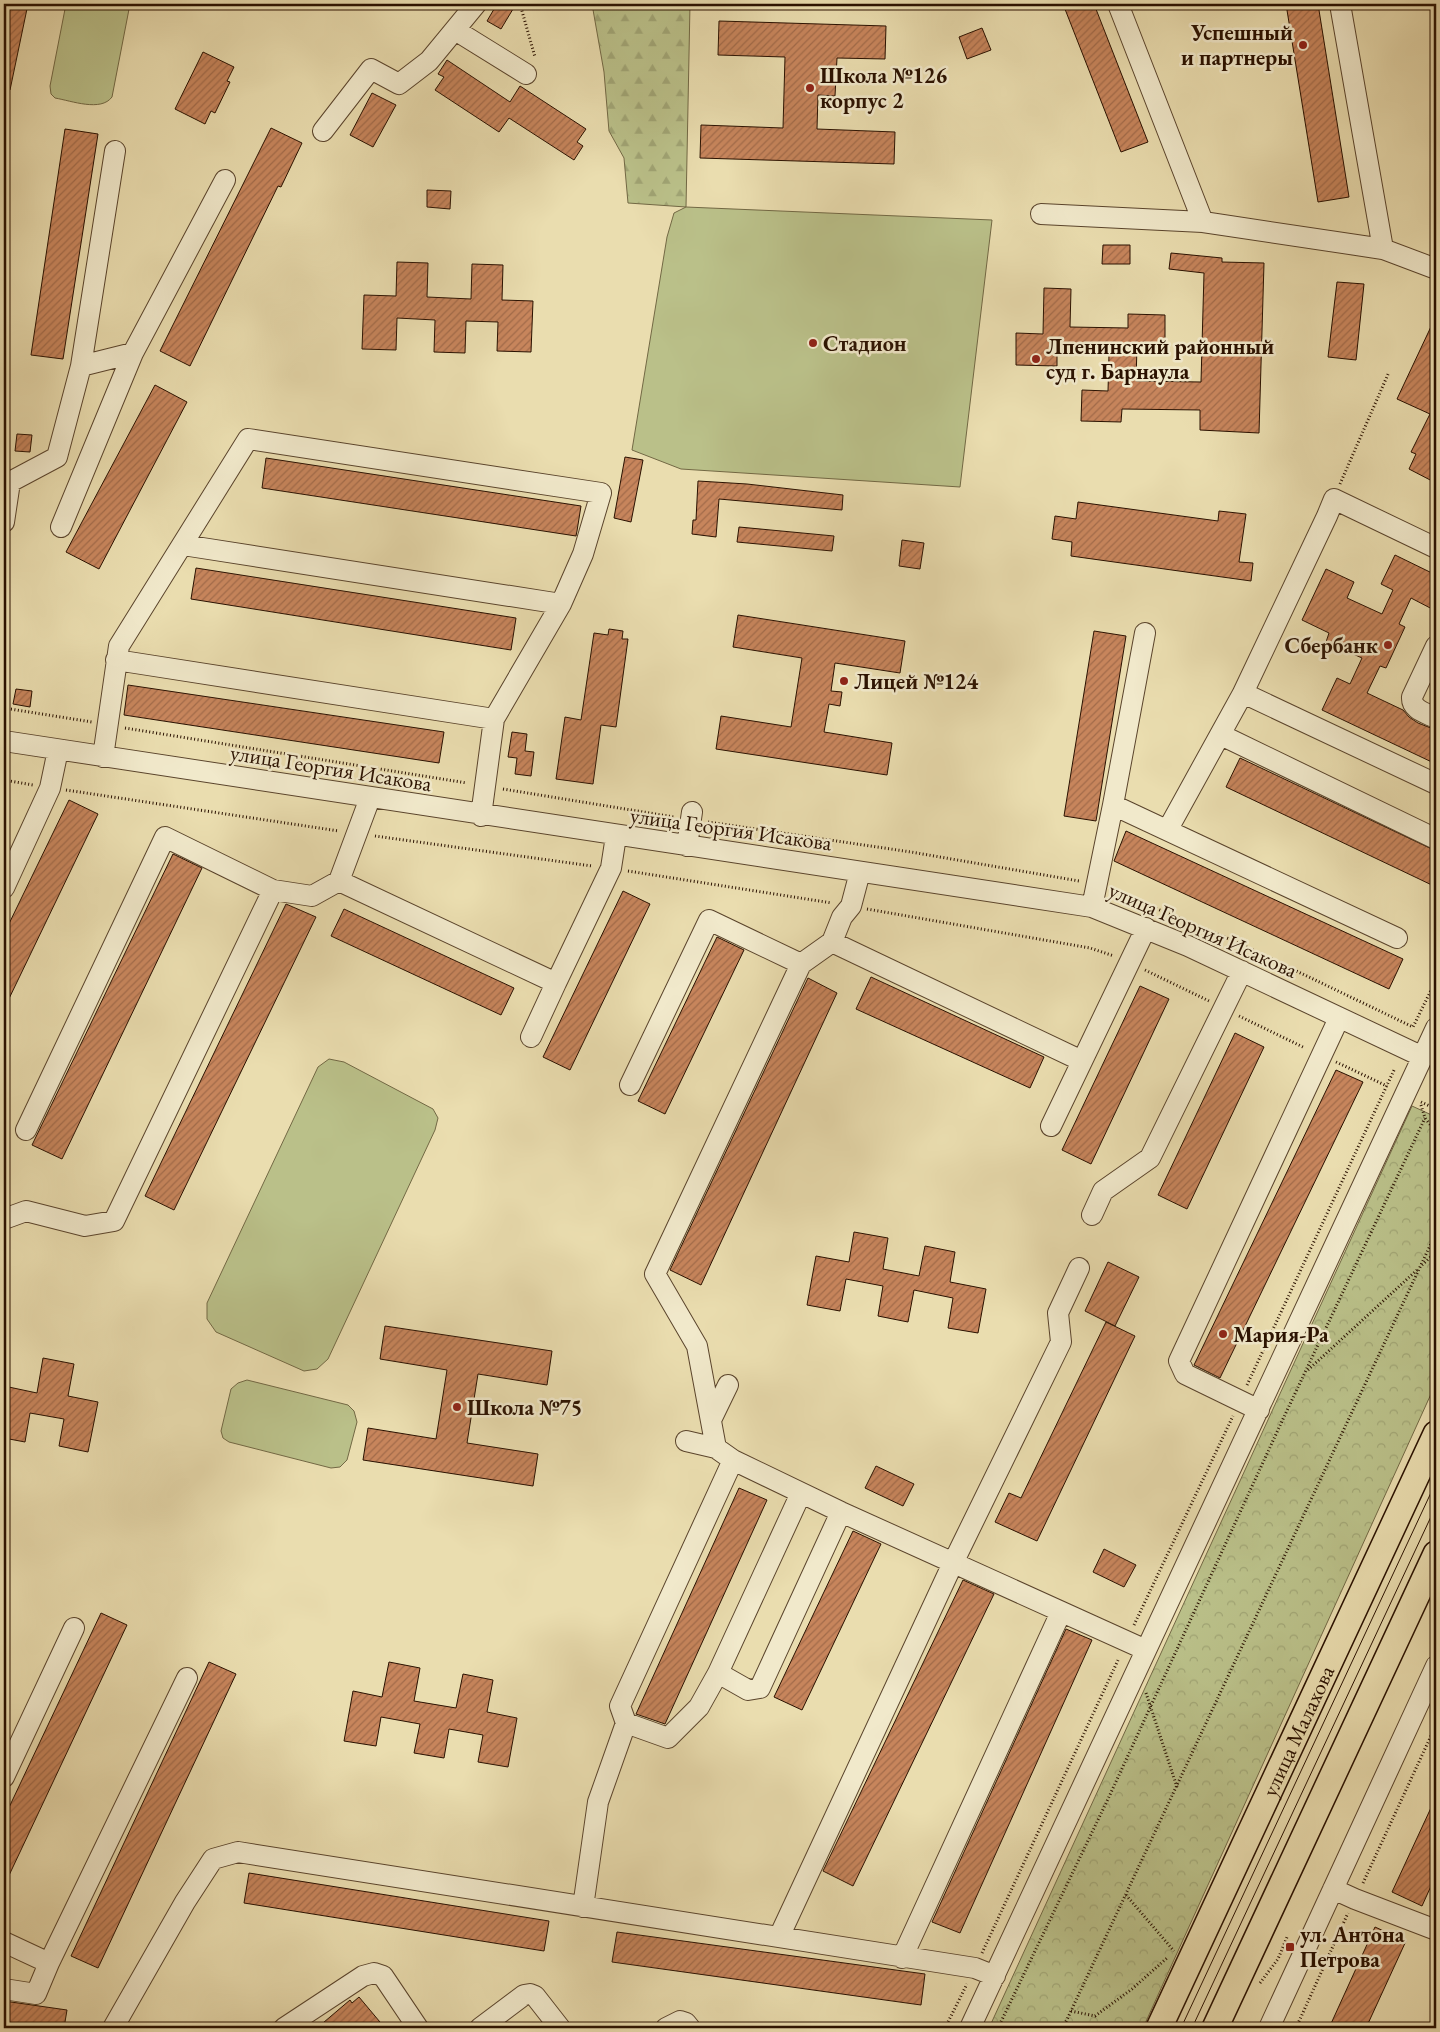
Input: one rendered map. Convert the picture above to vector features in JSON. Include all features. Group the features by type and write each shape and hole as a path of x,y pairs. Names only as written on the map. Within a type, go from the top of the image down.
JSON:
{"main road":[{"name":"улица Малахова","path":"1159,2028 1436,1434"},
{"path":"1215,2028 1436,1554"}],"street":[{"path":"323,130 371,70 399,84 430,61 476,4"},
{"path":"1118,4 1203,222"},
{"path":"1340,4 1383,249"},
{"path":"455,30 531,65"},
{"path":"4,522 7,482 57,457 81,366 116,151"},
{"path":"61,527 133,353 225,180"},
{"path":"1041,214 1203,222 1383,249 1436,269"},
{"path":"81,366 133,353"},
{"path":"103,757 119,646 248,439 601,493 583,554 561,604 494,719 481,816"},
{"path":"1168,829 1221,735 1334,498 1436,548"},
{"path":"183,545 561,604"},
{"path":"1092,908 1145,633"},
{"path":"1436,646 1411,702 1415,708 1436,718"},
{"path":"116,660 494,719"},
{"path":"1242,693 1436,784"},
{"path":"1221,735 1436,839"},
{"name":"улица Георгия Исакова","path":"4,742 1092,908 1146,928 1423,1056"},
{"path":"4,888 50,788 58,750"},
{"path":"26,1130 165,837 274,890 312,896 339,882 370,798"},
{"path":"1113,805 1168,829 1397,938"},
{"path":"688,846 692,812"},
{"path":"531,1037 611,868 616,836"},
{"path":"716,1448 712,1418 697,1346 655,1274 801,964 832,942 842,917 851,906 860,872"},
{"path":"339,882 556,983"},
{"path":"4,1219 26,1211 85,1226 114,1221 274,890"},
{"path":"630,1085 709,920 801,964"},
{"path":"1051,1126 1146,928"},
{"path":"832,942 1082,1061"},
{"path":"1092,1215 1103,1191 1150,1158 1242,971"},
{"path":"1259,1410 1185,1374 1179,1361 1339,1018"},
{"path":"970,2028 1436,1028"},
{"path":"779,1937 953,1563 1061,1342 1058,1312 1079,1268"},
{"path":"712,1418 728,1385"},
{"path":"686,1441 716,1448 733,1460 841,1512 1146,1650"},
{"path":"583,1907 598,1802 626,1723 620,1706 733,1460"},
{"path":"626,1723 668,1738 699,1707 718,1673 801,1493"},
{"path":"718,1673 748,1690 760,1688 841,1512"},
{"path":"902,1958 1061,1612"},
{"path":"4,1777 74,1628"},
{"path":"1269,2028 1436,1666"},
{"path":"4,1989 36,1994 49,1963 187,1678"},
{"path":"113,2028 212,1859 238,1852 975,1968 995,1976"},
{"path":"1333,1889 1436,1930"},
{"path":"4,1942 49,1963"},
{"path":"272,2028 283,2028 363,1976 374,1974 383,1976 418,2028"},
{"path":"480,2028 524,1995 530,1994 534,1996 560,2028"},
{"path":"666,2028 680,2021 686,2023 690,2028"}],"path":[{"path":"520,4 531,65"},
{"path":"1334,498 1389,372"},
{"path":"4,780 357,834 611,868 851,906 1090,948 1129,962 1321,1056 1387,1086"},
{"path":"1413,1027 1436,980"},
{"path":"945,2028 975,1968 1395,1068"},
{"path":"1436,1108 1420,1101 1425,1118 1436,1132"},
{"path":"998,2028 1425,1118"},
{"path":"1063,2028 1436,1233"},
{"path":"1305,1372 1436,1252"},
{"path":"1144,1688 1177,1786"},
{"path":"1296,2028 1436,1725"},
{"path":"1071,2011 1095,2016 1132,1989 1175,1952 1126,1895"},
{"path":"1255,1990 1278,1959 1287,1937"}],"green space":[{"path":"66,4 130,4 112,97 101,104 78,103 55,98 51,94 50,86"},
{"path":"592,4 690,4 686,207 628,203 624,158 609,131 604,72"},
{"name":"Стадион","path":"686,207 992,220 960,487 681,469 632,450 667,237 674,213"},
{"path":"329,1059 344,1062 433,1109 438,1118 435,1130 328,1359 317,1369 304,1371 216,1332 207,1319 207,1303 318,1067"},
{"path":"1412,1106 1436,1117 1436,1383 1143,2028 989,2028"},
{"path":"247,1380 348,1405 354,1411 357,1422 347,1460 340,1467 331,1468 229,1442 223,1438 221,1431 231,1389 238,1383"}],"building":[{"path":"4,4 28,4 10,90 4,89"},
{"path":"497,4 516,4 501,29 487,21"},
{"path":"1063,4 1094,4 1148,142 1121,152"},
{"path":"1286,4 1318,4 1349,197 1318,202"},
{"name":"Школа №126 корпус 2","path":"719,21 886,26 885,59 837,58 835,96 818,95 817,129 895,132 894,164 700,158 701,125 783,128 785,57 718,55"},
{"path":"982,28 991,50 967,59 959,37"},
{"path":"203,52 234,67 227,81 230,82 215,113 211,111 205,124 175,109"},
{"path":"447,60 510,102 520,86 586,129 577,142 583,146 574,160 509,118 499,132 435,90 444,77 438,74"},
{"path":"372,93 396,105 373,147 350,135"},
{"path":"271,128 302,143 281,187 278,186 190,366 160,351"},
{"path":"65,129 98,134 63,359 31,355"},
{"path":"427,190 451,191 450,209 427,207"},
{"path":"1103,245 1130,245 1130,264 1102,264"},
{"path":"1171,253 1222,258 1222,262 1264,263 1259,433 1200,430 1200,410 1122,409 1121,422 1081,421 1082,390 1108,391 1109,354 1057,353 1057,366 1016,365 1016,333 1043,334 1044,288 1071,289 1070,327 1128,328 1128,314 1165,315 1165,347 1137,346 1136,381 1201,382 1204,273 1169,269"},
{"path":"397,262 428,263 427,297 471,299 472,264 503,265 502,300 533,301 531,352 497,351 498,322 466,321 465,353 434,352 435,320 397,318 396,350 362,349 364,295 396,296"},
{"path":"1337,282 1364,284 1356,360 1328,357"},
{"path":"1436,316 1436,483 1409,469 1416,454 1411,452 1430,414 1397,399"},
{"path":"155,385 187,402 99,569 66,552"},
{"path":"17,434 32,435 30,452 15,451"},
{"path":"625,457 643,460 631,522 614,518"},
{"path":"266,458 581,506 576,536 262,488"},
{"path":"698,481 747,484 843,495 842,510 719,499 716,537 692,534 693,520 696,520"},
{"path":"1078,502 1218,521 1219,511 1246,514 1239,562 1253,563 1251,581 1071,556 1072,542 1052,539 1055,516 1076,519"},
{"path":"739,527 834,536 832,551 737,542"},
{"path":"902,540 924,543 920,569 899,566"},
{"path":"1395,555 1436,575 1436,611 1411,598 1399,624 1405,627 1386,668 1380,666 1367,693 1403,710 1418,723 1436,730 1436,764 1322,710 1337,678 1350,684 1362,658 1326,642 1329,633 1302,620 1326,569 1354,582 1347,598 1382,614 1393,590 1381,584"},
{"path":"196,568 516,618 511,650 191,599"},
{"path":"738,615 905,641 900,673 835,663 831,691 842,692 840,706 829,704 824,732 892,743 887,775 716,749 721,716 791,727 802,658 733,647"},
{"path":"609,629 623,631 622,639 628,639 616,727 601,725 593,784 556,779 565,717 581,720 594,633 608,635"},
{"path":"1094,631 1126,636 1096,821 1064,816"},
{"path":"128,685 444,732 439,763 124,715"},
{"path":"16,689 32,691 30,707 13,704"},
{"path":"512,732 527,734 525,751 534,752 531,776 515,774 517,758 508,757"},
{"path":"1240,758 1436,851 1436,887 1226,787"},
{"path":"69,800 98,814 4,1009 4,934"},
{"path":"1126,831 1403,959 1389,989 1114,861"},
{"path":"173,854 202,868 62,1159 32,1145"},
{"path":"623,891 650,904 570,1070 543,1057"},
{"path":"286,904 316,917 174,1210 145,1196"},
{"path":"344,909 514,988 501,1015 331,936"},
{"path":"717,937 744,950 665,1114 638,1101"},
{"path":"871,977 1044,1057 1030,1088 856,1009"},
{"path":"808,978 837,993 701,1285 670,1270"},
{"path":"1140,986 1169,999 1091,1164 1062,1150"},
{"path":"1235,1033 1264,1047 1187,1209 1158,1195"},
{"path":"1336,1070 1363,1082 1220,1378 1194,1365"},
{"path":"854,1232 888,1238 883,1269 919,1276 925,1246 955,1252 950,1282 986,1289 978,1333 948,1328 953,1298 914,1290 908,1322 878,1316 883,1286 846,1279 840,1311 807,1305 816,1256 849,1262"},
{"path":"1108,1262 1139,1277 1115,1326 1085,1311"},
{"path":"1106,1322 1135,1336 1037,1541 995,1522 1009,1493 1021,1498"},
{"name":"Школа №75","path":"385,1326 552,1351 547,1385 478,1374 467,1443 538,1454 533,1486 363,1460 368,1428 436,1439 447,1370 380,1359"},
{"path":"43,1358 74,1364 68,1396 98,1402 88,1452 59,1446 64,1419 30,1413 25,1442 4,1438 4,1386 37,1393"},
{"path":"876,1466 914,1484 903,1506 865,1488"},
{"path":"739,1488 767,1500 665,1724 636,1714"},
{"path":"853,1531 881,1544 802,1710 774,1697"},
{"path":"1104,1549 1136,1565 1124,1587 1093,1572"},
{"path":"963,1580 994,1594 853,1886 823,1871"},
{"path":"101,1613 127,1625 4,1886 4,1818"},
{"path":"1066,1629 1092,1640 960,1933 932,1922"},
{"path":"209,1662 236,1674 98,1968 71,1956"},
{"path":"389,1662 420,1668 414,1701 456,1708 463,1674 493,1680 487,1712 517,1718 508,1767 478,1762 483,1735 449,1729 444,1758 414,1753 420,1724 381,1717 376,1746 344,1741 353,1691 382,1697"},
{"path":"1436,1797 1436,1875 1422,1906 1392,1892"},
{"path":"249,1873 549,1921 544,1951 244,1903"},
{"path":"1375,1927 1406,1941 1366,2028 1329,2028"},
{"path":"617,1932 925,1974 921,2005 612,1962"},
{"path":"359,1997 385,2028 317,2028 350,2000 352,2003"},
{"path":"4,2001 67,2010 64,2028 4,2028"}],"tram line":[{"path":"1181,2028 1436,1482"},
{"path":"1192,2028 1436,1506"}],"place":[{"name":"Успешный и партнеры","path":"1303,45"},
{"name":"Школа №126 корпус 2","path":"810,88"},
{"name":"Стадион","path":"813,343"},
{"name":"Лпенинский районный суд г. Барнаула","path":"1036,359"},
{"name":"Сбербанк","path":"1388,645"},
{"name":"Лицей №124","path":"844,681"},
{"name":"Мария-Ра","path":"1223,1334"},
{"name":"Школа №75","path":"457,1407"},
{"name":"ул. Антона Петрова","path":"1290,1947"}]}
